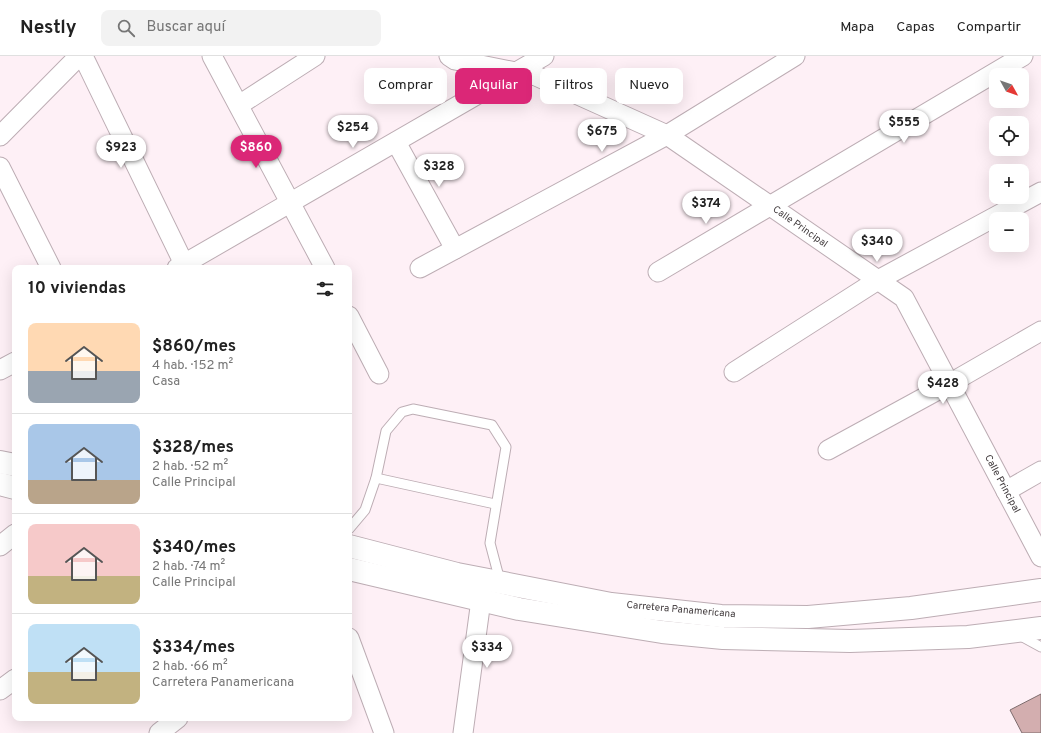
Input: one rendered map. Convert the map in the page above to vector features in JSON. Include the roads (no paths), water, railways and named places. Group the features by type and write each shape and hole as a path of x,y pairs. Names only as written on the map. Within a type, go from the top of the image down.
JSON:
{"highway":[{"path":"0,462 12,464"},
{"path":"0,484 12,487"},
{"name":"Carretera Panamericana","path":"352,547 457,574 611,604 721,616 808,617 911,608 1041,590"},
{"path":"352,574 519,609 594,622 662,632 723,638 858,640 968,637 1041,628"}],"street":[{"path":"4,124 79,56"},
{"path":"83,56 181,265"},
{"path":"212,56 323,265"},
{"path":"239,105 315,56"},
{"name":"Calle Principal","path":"449,56 455,60 496,68"},
{"path":"523,68 544,56"},
{"path":"420,268 667,135 795,56"},
{"path":"658,272 1023,56"},
{"name":"Calle Principal","path":"532,75 667,135 904,298 1041,557"},
{"path":"185,265 461,104"},
{"path":"396,142 455,249"},
{"path":"0,167 49,265"},
{"path":"734,372 878,280 1041,192"},
{"path":"352,322 379,374"},
{"path":"828,450 949,384 1041,331"},
{"path":"0,370 12,364"},
{"path":"1006,491 1041,471"},
{"path":"0,546 12,536"},
{"path":"463,733 481,600"},
{"path":"352,646 384,733"},
{"path":"0,690 12,681"},
{"path":"159,733 174,721"}],"lane":[{"path":"352,525 365,510 376,478 386,431 402,412 413,409 492,425 506,447 495,504 490,543 501,582"},
{"path":"376,478 495,504"},
{"path":"1011,631 1041,647"}]}
